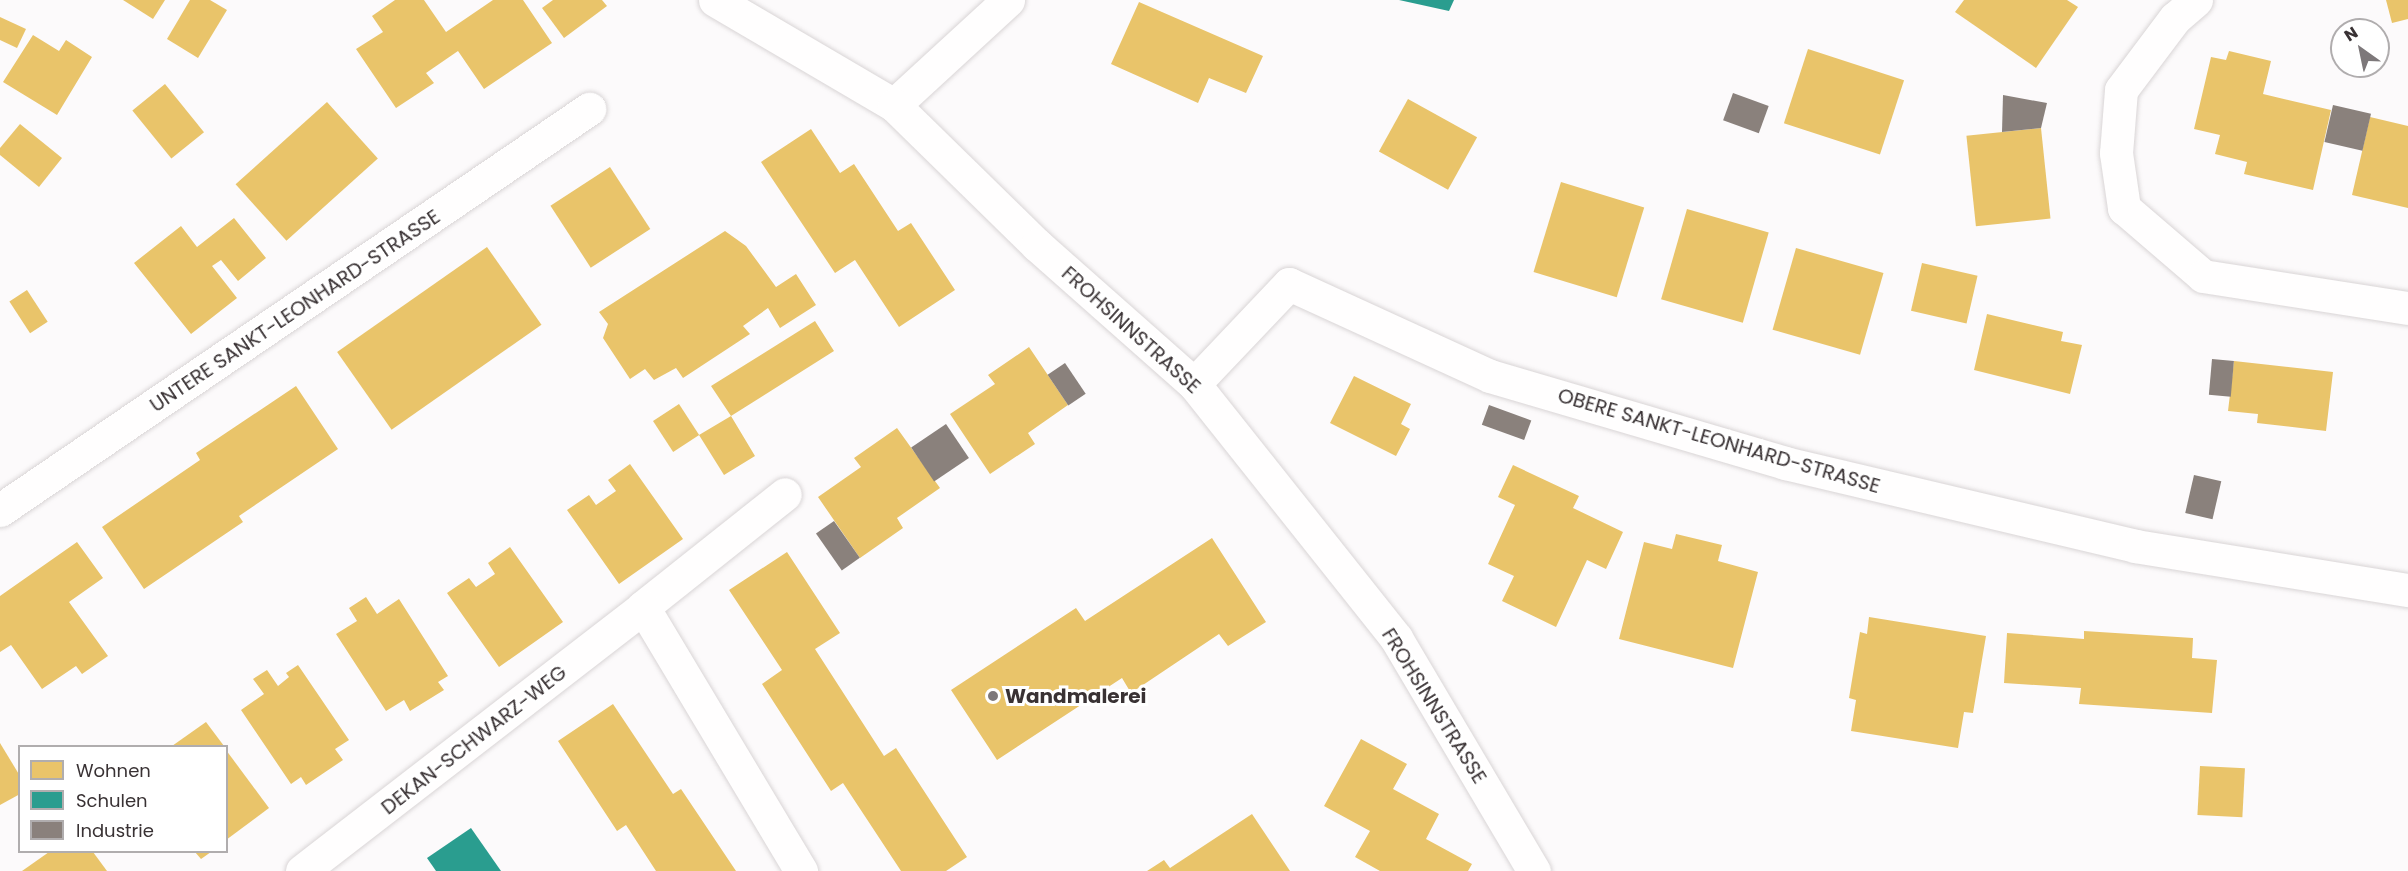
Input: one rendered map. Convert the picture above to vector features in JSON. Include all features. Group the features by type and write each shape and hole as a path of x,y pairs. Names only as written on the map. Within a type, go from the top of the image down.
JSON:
{"street":[{"name":"FROHSINNSTRASSE","path":"715,0 894,105 1037,245 1194,384 1396,638 1534,871"},
{"path":"894,105 1008,0"},
{"path":"2196,0 2175,18 2121,90 2116,153 2124,208 2203,276 2408,308"},
{"name":"UNTERE SANKT-LEONHARD-STRASSE","path":"0,510 589,109"},
{"name":"OBERE SANKT-LEONHARD-STRASSE","path":"1194,384 1289,284 1490,376 1785,463 2135,546 2408,590"},
{"name":"DEKAN-SCHWARZ-WEG","path":"302,871 785,494"},
{"path":"643,607 801,871"}],"building: Wohnen":[{"path":"123,0 165,0 153,19"},
{"path":"190,0 210,0 227,10 198,58 167,39"},
{"path":"395,0 424,0 446,32 493,0 523,0 552,43 484,89 458,51 426,73 434,83 396,108 356,49 383,32 372,16"},
{"path":"553,0 602,0 607,6 564,38 542,8"},
{"path":"1964,0 2067,0 2078,7 2036,68 1955,12"},
{"path":"2386,0 2408,0 2408,19 2392,23"},
{"path":"1139,2 1263,56 1246,93 1209,78 1198,103 1111,64"},
{"path":"0,17 26,29 17,48 0,40"},
{"path":"33,35 59,51 66,40 92,57 57,115 3,82"},
{"path":"1808,49 1904,80 1880,154 1784,123"},
{"path":"2229,51 2271,61 2263,94 2331,110 2313,190 2244,174 2247,162 2215,154 2220,135 2194,129 2211,57 2226,60"},
{"path":"165,84 204,132 171,159 132,110"},
{"path":"1408,99 1477,137 1448,190 1379,151"},
{"path":"327,102 378,158 286,241 236,184"},
{"path":"2370,117 2408,126 2408,208 2352,195"},
{"path":"20,124 62,158 39,187 0,155 0,148"},
{"path":"2041,128 2051,219 1976,226 1966,136"},
{"path":"811,129 840,173 854,164 898,231 911,223 955,290 899,327 855,260 835,273 761,162"},
{"path":"610,167 650,229 591,268 550,206"},
{"path":"1561,182 1644,207 1617,297 1534,272"},
{"path":"1687,209 1769,232 1743,323 1661,299"},
{"path":"234,218 266,258 238,281 221,260 212,266 237,298 191,334 134,263 181,226 197,247"},
{"path":"725,231 746,246 776,287 796,274 816,305 780,328 768,308 743,326 750,334 683,378 676,368 654,380 645,369 630,379 603,338 608,324 599,312"},
{"path":"487,247 541,325 392,430 337,352"},
{"path":"1796,248 1883,273 1860,355 1773,330"},
{"path":"1922,263 1978,276 1967,324 1911,311"},
{"path":"27,290 48,322 30,333 9,301"},
{"path":"1987,314 2063,332 2061,341 2082,345 2070,394 1974,370"},
{"path":"815,321 834,351 731,416 711,386"},
{"path":"1029,347 1068,405 1028,433 1035,444 990,474 950,414 995,384 988,375"},
{"path":"2234,361 2333,372 2326,431 2257,423 2258,414 2228,411"},
{"path":"1354,376 1411,404 1401,424 1410,429 1396,456 1330,423"},
{"path":"296,386 338,449 239,516 243,522 144,589 102,527 200,460 196,453"},
{"path":"679,404 699,435 673,452 653,421"},
{"path":"731,416 755,456 724,475 699,435"},
{"path":"897,428 940,488 897,518 903,528 860,558 818,497 861,467 854,458"},
{"path":"630,464 683,539 619,584 567,510 589,495 596,505 616,491 608,480"},
{"path":"1513,465 1579,496 1573,508 1623,532 1606,569 1587,560 1556,627 1502,601 1514,576 1488,564 1515,505 1498,497"},
{"path":"1676,534 1722,545 1718,561 1758,572 1733,668 1619,639 1644,542 1672,549"},
{"path":"1212,538 1266,622 1228,646 1219,634 1131,693 1122,678 997,760 951,690 1076,608 1085,621"},
{"path":"77,542 103,578 69,602 108,656 82,674 76,666 42,689 11,645 0,652 0,596"},
{"path":"510,547 563,622 499,667 447,593 469,578 476,587 495,574 488,563"},
{"path":"787,552 840,633 815,649 884,756 896,748 967,857 946,871 901,871 843,783 831,791 762,684 782,670 729,590"},
{"path":"366,597 377,614 399,599 448,676 438,682 444,690 410,711 404,700 386,711 336,634 357,621 349,608"},
{"path":"1869,617 1986,636 1973,713 1964,712 1958,748 1851,731 1856,700 1849,698 1860,632 1867,634"},
{"path":"2084,631 2193,638 2192,658 2217,660 2212,713 2079,704 2081,688 2004,683 2007,633 2084,639"},
{"path":"298,665 349,740 335,749 343,760 306,785 301,777 291,784 241,710 264,694 253,679 267,670 278,686 289,677 286,673"},
{"path":"613,704 673,794 681,789 736,871 656,871 626,825 617,831 558,741"},
{"path":"206,722 223,745 173,745"},
{"path":"1361,739 1407,764 1393,789 1439,814 1426,839 1472,864 1468,871 1380,871 1355,857 1370,831 1324,806"},
{"path":"0,743 18,773 18,795 0,805"},
{"path":"228,753 269,808 228,839"},
{"path":"2200,766 2245,768 2242,817 2197,815"},
{"path":"1252,814 1290,871 1147,871 1164,860 1170,868"},
{"path":"48,853 94,853 107,871 22,871"},
{"path":"196,853 210,853 201,859"}],"building: Schulen":[{"path":"1399,0 1454,0 1449,11"},
{"path":"471,828 501,871 436,871 427,858"}],"building: Industrie":[{"path":"1733,93 1769,106 1759,133 1723,120"},
{"path":"2003,95 2047,103 2041,128 2002,132"},
{"path":"2333,105 2371,114 2362,151 2324,142"},
{"path":"2212,359 2234,361 2231,397 2209,395"},
{"path":"1065,363 1086,394 1068,405 1048,375"},
{"path":"1489,405 1531,420 1524,440 1482,425"},
{"path":"946,424 969,458 934,481 911,447"},
{"path":"2194,475 2221,481 2213,519 2185,513"},
{"path":"834,521 860,558 842,570 816,534"}],"place":[{"name":"Wandmalerei","path":"993,696"}]}
